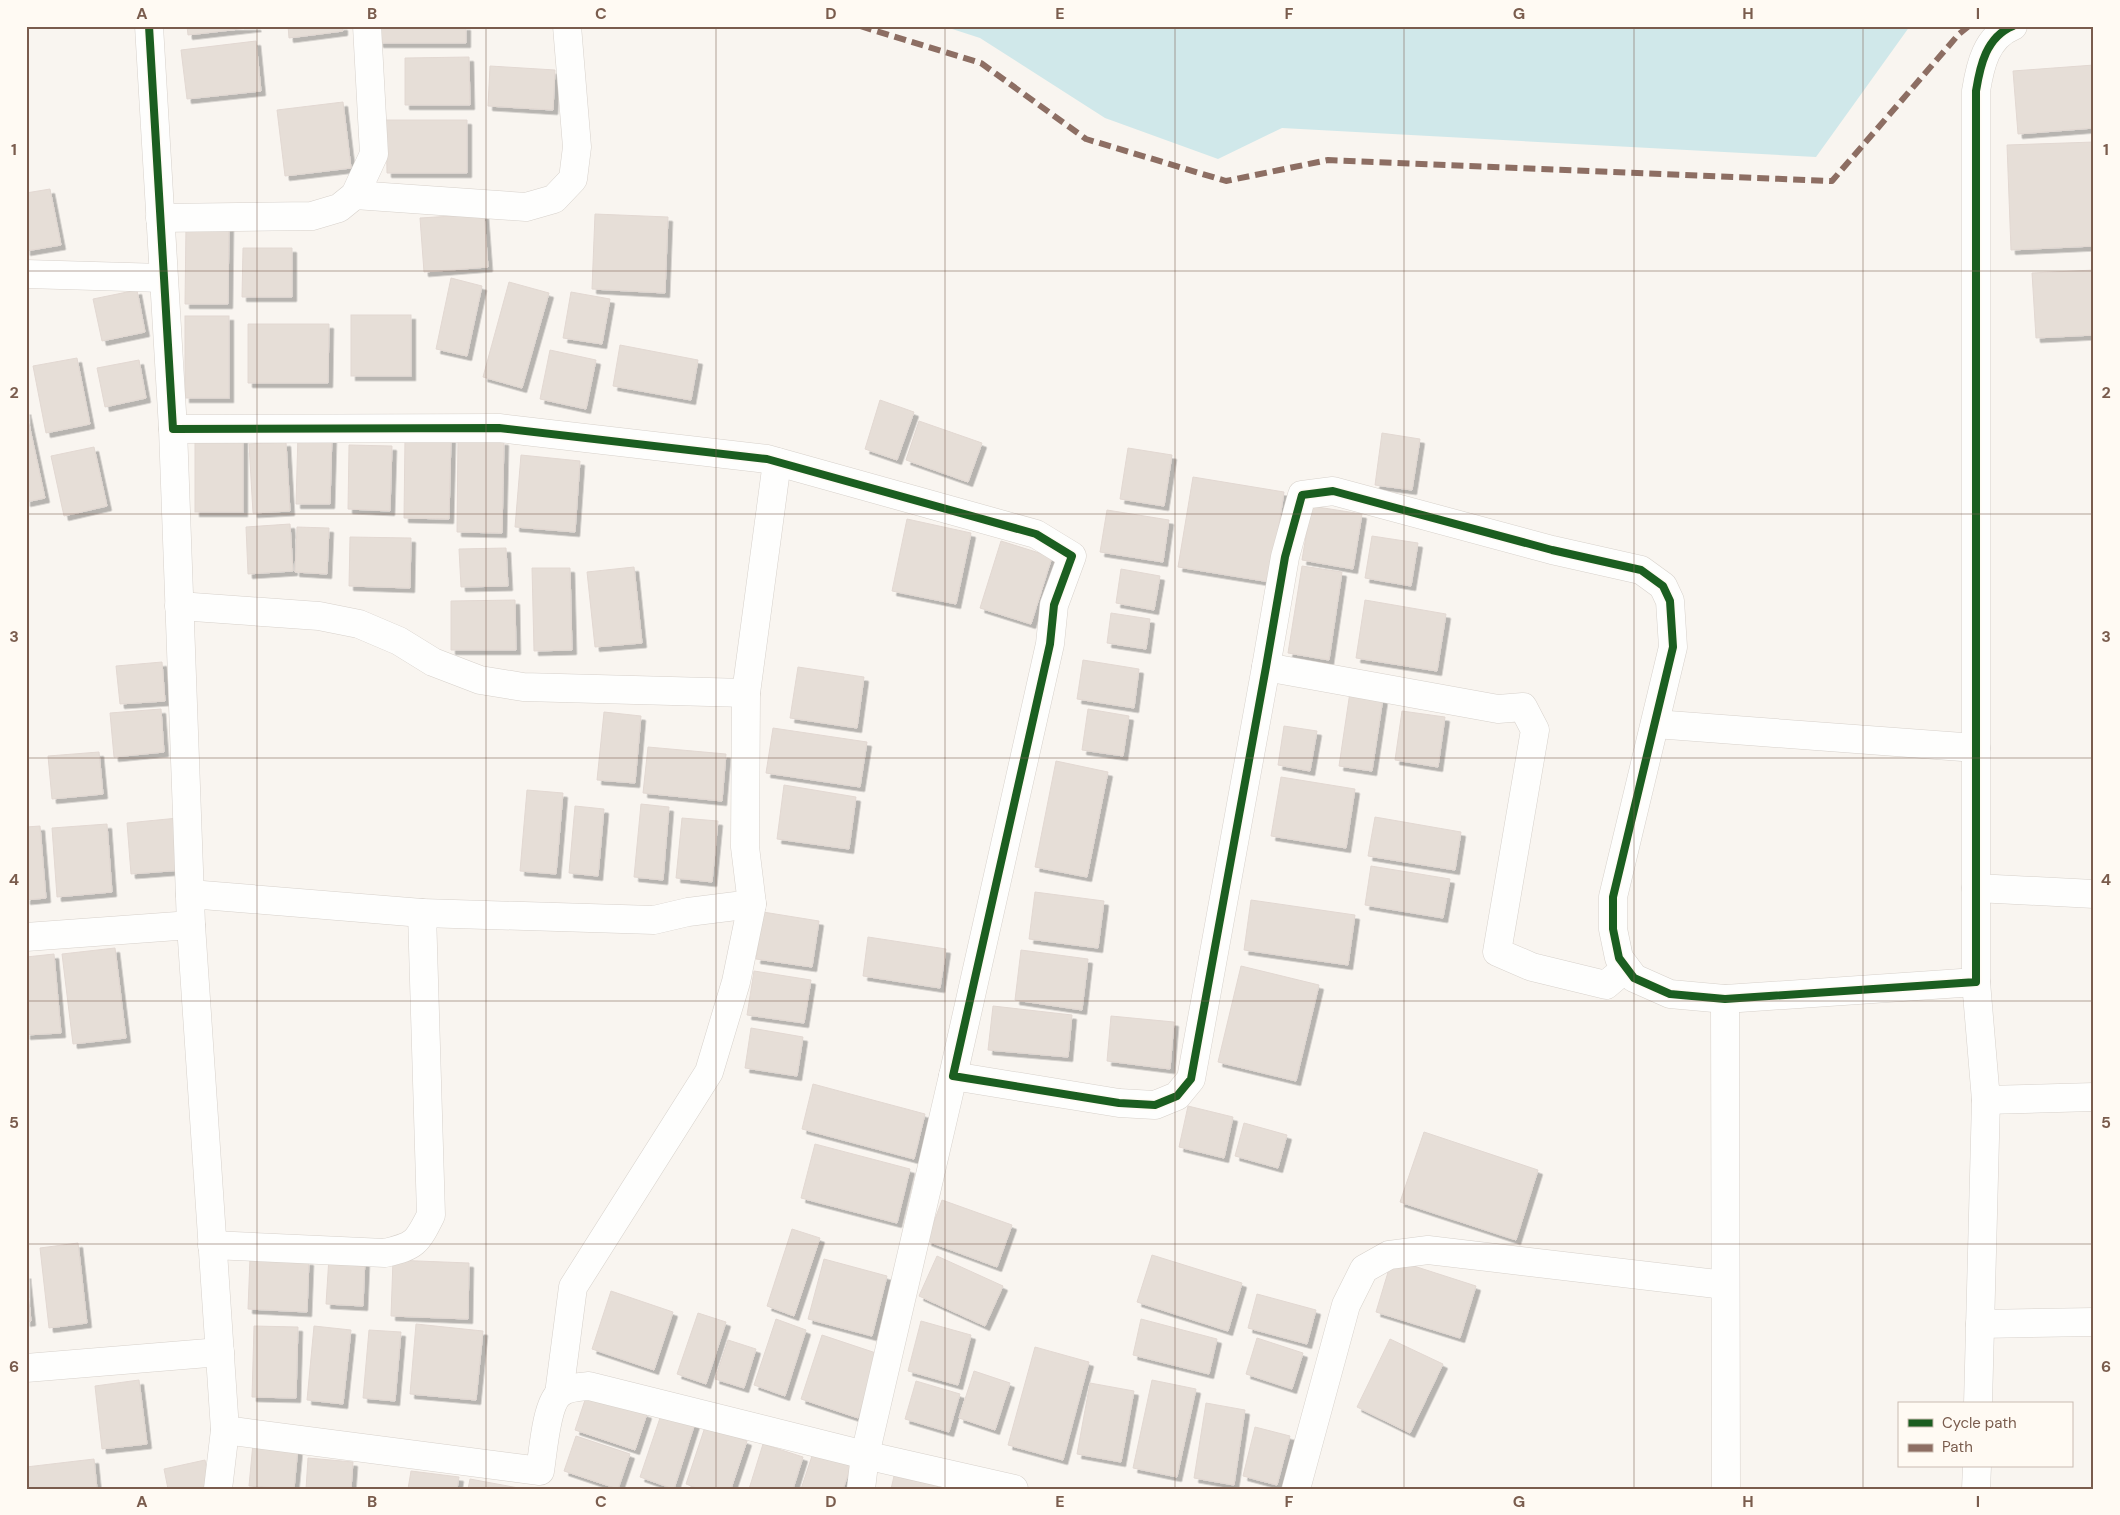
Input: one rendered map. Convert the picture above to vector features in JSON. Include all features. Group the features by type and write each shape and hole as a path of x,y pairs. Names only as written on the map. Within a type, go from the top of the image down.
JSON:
{"street":[{"path":"149,26 173,429 191,924 225,1430 218,1489"},
{"path":"160,218 312,216 339,208 355,195 374,154 367,26"},
{"path":"355,195 526,206 554,199 573,179 577,147 567,26"},
{"path":"1978,1402 1986,1100 1976,982 1976,91 1981,63 1993,41 2013,26"},
{"path":"26,274 163,278"},
{"path":"173,429 499,428 777,462 1036,534 1072,556 1054,606 1050,644 953,1076 865,1455 861,1489"},
{"path":"225,1430 539,1480 552,1405 559,1394 573,1287 709,1072 736,982 752,904 745,846 746,693 777,462"},
{"path":"953,1076 1119,1103 1155,1105 1177,1096 1191,1079 1285,556 1302,495 1333,490 1552,550 1641,570 1663,586 1670,601 1673,647 1613,898 1613,928 1619,958 1634,978 1670,994 1725,999 1976,982"},
{"path":"179,606 319,616 359,624 400,641 433,662 480,680 523,687 746,693"},
{"path":"1266,667 1498,709 1522,707 1535,730 1497,952 1532,967 1606,985 1626,968"},
{"path":"1655,724 1976,748"},
{"path":"1976,888 2094,894"},
{"path":"190,894 422,913 654,920 688,912 752,904"},
{"path":"212,1245 385,1253 408,1248 420,1237 431,1215 422,913"},
{"path":"26,938 191,924"},
{"path":"1725,999 1726,1489"},
{"path":"1986,1100 2094,1097"},
{"path":"1296,1489 1346,1305 1364,1269 1389,1255 1428,1250 1725,1285"},
{"path":"1980,1324 2094,1322"},
{"path":"26,1368 220,1352"},
{"path":"559,1394 572,1387 589,1386 865,1455 1014,1489"},
{"path":"1976,1489 1977,1468"}],"water":[{"path":"943,26 1910,26 1816,157 1282,128 1218,159 1105,118 980,38"}],"building":[{"path":"187,26 256,26 257,27 188,35"},
{"path":"288,26 343,26 343,31 289,38"},
{"path":"378,26 466,26 466,43 379,43"},
{"path":"256,41 261,91 187,99 181,50"},
{"path":"469,57 470,105 405,105 405,58"},
{"path":"2094,65 2094,128 2018,134 2013,71"},
{"path":"490,66 555,70 553,110 488,106"},
{"path":"343,102 351,168 285,176 277,110"},
{"path":"386,120 467,120 467,173 387,173"},
{"path":"2094,142 2094,246 2011,250 2007,145"},
{"path":"50,189 61,245 26,251 26,193"},
{"path":"484,214 488,267 424,272 420,218"},
{"path":"595,214 668,217 665,293 592,289"},
{"path":"186,225 229,225 228,304 185,304"},
{"path":"243,248 292,248 292,297 242,297"},
{"path":"2094,270 2094,335 2036,338 2032,273"},
{"path":"451,278 482,286 467,356 436,349"},
{"path":"509,282 549,293 522,388 483,377"},
{"path":"137,290 145,332 102,341 93,299"},
{"path":"571,292 610,299 602,344 563,338"},
{"path":"351,315 411,315 411,376 351,376"},
{"path":"185,316 229,316 229,398 185,398"},
{"path":"248,324 329,324 328,383 248,383"},
{"path":"620,345 698,360 691,400 613,386"},
{"path":"550,350 596,360 586,409 540,399"},
{"path":"77,358 90,424 46,433 33,366"},
{"path":"139,360 146,398 105,407 97,368"},
{"path":"880,400 914,412 897,460 865,449"},
{"path":"26,410 45,498 26,502"},
{"path":"919,421 982,443 968,482 906,460"},
{"path":"1382,433 1420,439 1412,490 1375,485"},
{"path":"298,434 332,435 330,504 296,504"},
{"path":"405,437 451,438 449,519 404,518"},
{"path":"195,438 243,438 243,512 195,512"},
{"path":"458,439 504,441 502,533 457,532"},
{"path":"286,442 290,511 253,513 249,444"},
{"path":"349,445 392,446 390,511 348,509"},
{"path":"94,447 107,506 64,516 51,456"},
{"path":"1128,448 1172,455 1164,506 1120,499"},
{"path":"521,455 580,461 575,532 515,527"},
{"path":"1193,477 1284,492 1270,582 1178,567"},
{"path":"1311,506 1362,514 1353,569 1302,560"},
{"path":"1107,510 1169,520 1163,562 1100,552"},
{"path":"907,519 971,533 956,604 892,591"},
{"path":"290,524 293,571 248,574 246,527"},
{"path":"297,527 329,528 327,574 295,572"},
{"path":"1372,536 1418,543 1411,586 1365,578"},
{"path":"350,537 411,538 410,588 349,586"},
{"path":"1001,541 1052,557 1031,624 980,608"},
{"path":"506,548 508,586 461,587 459,549"},
{"path":"1302,566 1342,572 1329,660 1288,653"},
{"path":"634,567 642,643 595,647 587,572"},
{"path":"532,568 570,568 572,650 534,651"},
{"path":"1121,569 1160,576 1154,610 1116,603"},
{"path":"515,600 516,650 451,650 451,601"},
{"path":"1365,600 1446,614 1437,671 1356,658"},
{"path":"1111,613 1150,619 1146,649 1107,643"},
{"path":"1083,660 1139,669 1134,708 1077,699"},
{"path":"162,662 165,701 120,704 116,666"},
{"path":"798,667 864,677 857,728 790,718"},
{"path":"1350,692 1383,698 1372,771 1339,766"},
{"path":"161,709 164,752 114,757 110,713"},
{"path":"1088,709 1129,716 1123,756 1082,750"},
{"path":"1402,711 1445,717 1438,767 1395,760"},
{"path":"604,712 641,716 635,783 597,780"},
{"path":"1284,726 1317,731 1310,771 1278,765"},
{"path":"773,728 867,742 860,787 766,773"},
{"path":"648,747 726,754 722,801 643,793"},
{"path":"99,752 103,794 52,799 48,756"},
{"path":"1056,761 1108,772 1087,877 1035,867"},
{"path":"1281,777 1355,789 1346,848 1271,836"},
{"path":"784,785 856,797 849,849 777,839"},
{"path":"527,790 563,793 556,874 520,871"},
{"path":"641,804 669,807 663,880 634,877"},
{"path":"575,806 604,809 598,876 569,873"},
{"path":"1375,817 1461,832 1455,870 1368,856"},
{"path":"178,818 182,870 131,874 127,823"},
{"path":"682,818 718,821 712,882 676,878"},
{"path":"107,824 112,892 57,897 52,828"},
{"path":"40,826 46,898 26,900 26,827"},
{"path":"1371,866 1450,879 1443,918 1365,905"},
{"path":"1035,892 1104,901 1098,948 1029,939"},
{"path":"1251,900 1355,915 1348,965 1244,950"},
{"path":"763,912 819,921 812,967 756,959"},
{"path":"868,937 946,949 940,988 863,976"},
{"path":"115,948 126,1038 73,1044 62,954"},
{"path":"1021,950 1088,959 1082,1010 1015,1000"},
{"path":"54,954 61,1033 26,1035 26,957"},
{"path":"1241,966 1319,985 1296,1081 1218,1062"},
{"path":"754,971 811,980 804,1023 747,1015"},
{"path":"993,1006 1072,1015 1068,1057 988,1050"},
{"path":"1111,1016 1174,1022 1170,1069 1107,1061"},
{"path":"751,1028 803,1037 797,1076 745,1068"},
{"path":"813,1084 925,1114 914,1159 802,1129"},
{"path":"1188,1106 1233,1117 1224,1158 1179,1147"},
{"path":"1244,1123 1287,1135 1278,1168 1235,1156"},
{"path":"1424,1132 1538,1170 1516,1240 1400,1202"},
{"path":"815,1144 910,1169 897,1223 801,1198"},
{"path":"942,1200 1012,1225 997,1267 927,1241"},
{"path":"792,1229 820,1238 794,1316 767,1306"},
{"path":"78,1243 87,1323 49,1328 40,1248"},
{"path":"1152,1255 1242,1283 1228,1331 1137,1302"},
{"path":"937,1256 1003,1286 985,1326 919,1296"},
{"path":"329,1257 365,1259 363,1306 326,1304"},
{"path":"250,1258 309,1261 307,1312 248,1309"},
{"path":"824,1259 887,1276 872,1336 808,1319"},
{"path":"1392,1259 1476,1286 1460,1338 1376,1312"},
{"path":"393,1260 469,1263 468,1319 391,1316"},
{"path":"26,1274 31,1321 26,1322"},
{"path":"611,1291 673,1312 654,1370 592,1349"},
{"path":"1257,1294 1316,1310 1307,1344 1248,1328"},
{"path":"698,1313 726,1322 706,1384 677,1374"},
{"path":"776,1319 806,1330 785,1396 754,1385"},
{"path":"1141,1319 1217,1339 1209,1374 1133,1355"},
{"path":"921,1321 971,1335 958,1385 908,1371"},
{"path":"416,1324 483,1331 476,1400 410,1394"},
{"path":"254,1326 298,1327 296,1398 252,1397"},
{"path":"314,1326 351,1330 343,1404 307,1400"},
{"path":"369,1330 401,1332 395,1401 363,1398"},
{"path":"822,1335 879,1354 858,1418 801,1399"},
{"path":"1257,1338 1303,1353 1292,1389 1246,1374"},
{"path":"1390,1339 1443,1364 1410,1433 1357,1407"},
{"path":"728,1340 756,1349 744,1388 715,1379"},
{"path":"1035,1347 1089,1362 1063,1460 1008,1445"},
{"path":"974,1371 1010,1383 995,1430 959,1418"},
{"path":"139,1380 147,1444 102,1449 95,1386"},
{"path":"1152,1380 1196,1389 1177,1477 1133,1468"},
{"path":"916,1381 960,1394 949,1432 905,1419"},
{"path":"1090,1383 1134,1391 1121,1462 1077,1454"},
{"path":"587,1394 647,1414 635,1450 575,1430"},
{"path":"1206,1403 1245,1410 1234,1485 1194,1478"},
{"path":"662,1412 695,1423 674,1489 640,1477"},
{"path":"705,1427 747,1441 731,1489 699,1489 686,1484"},
{"path":"1255,1427 1290,1436 1277,1485 1243,1476"},
{"path":"576,1436 630,1454 618,1489 564,1471"},
{"path":"253,1443 298,1447 294,1489 249,1486"},
{"path":"763,1444 803,1457 793,1489 749,1489"},
{"path":"813,1453 851,1466 843,1489 801,1489"},
{"path":"308,1458 353,1462 351,1489 306,1489"},
{"path":"94,1459 97,1489 28,1489 26,1467"},
{"path":"205,1460 211,1489 168,1489 164,1469"},
{"path":"411,1471 459,1477 457,1489 408,1489"},
{"path":"894,1476 938,1486 937,1489 891,1489"},
{"path":"470,1479 524,1489 468,1489"}],"marked path":[{"path":"860,26 981,63 1086,139 1226,181 1328,160 1832,181 1959,34 1969,26"}],"cycle path":[{"path":"149,26 173,429 499,428 767,459 1036,534 1072,556 1054,605 1050,644 953,1076 1119,1103 1155,1105 1177,1096 1191,1079 1285,557 1302,495 1333,491 1552,550 1641,570 1663,586 1670,601 1673,647 1613,897 1613,929 1619,958 1634,978 1670,994 1725,999 1976,982 1976,91 1982,62 1990,45 1996,37 2013,26"}]}
